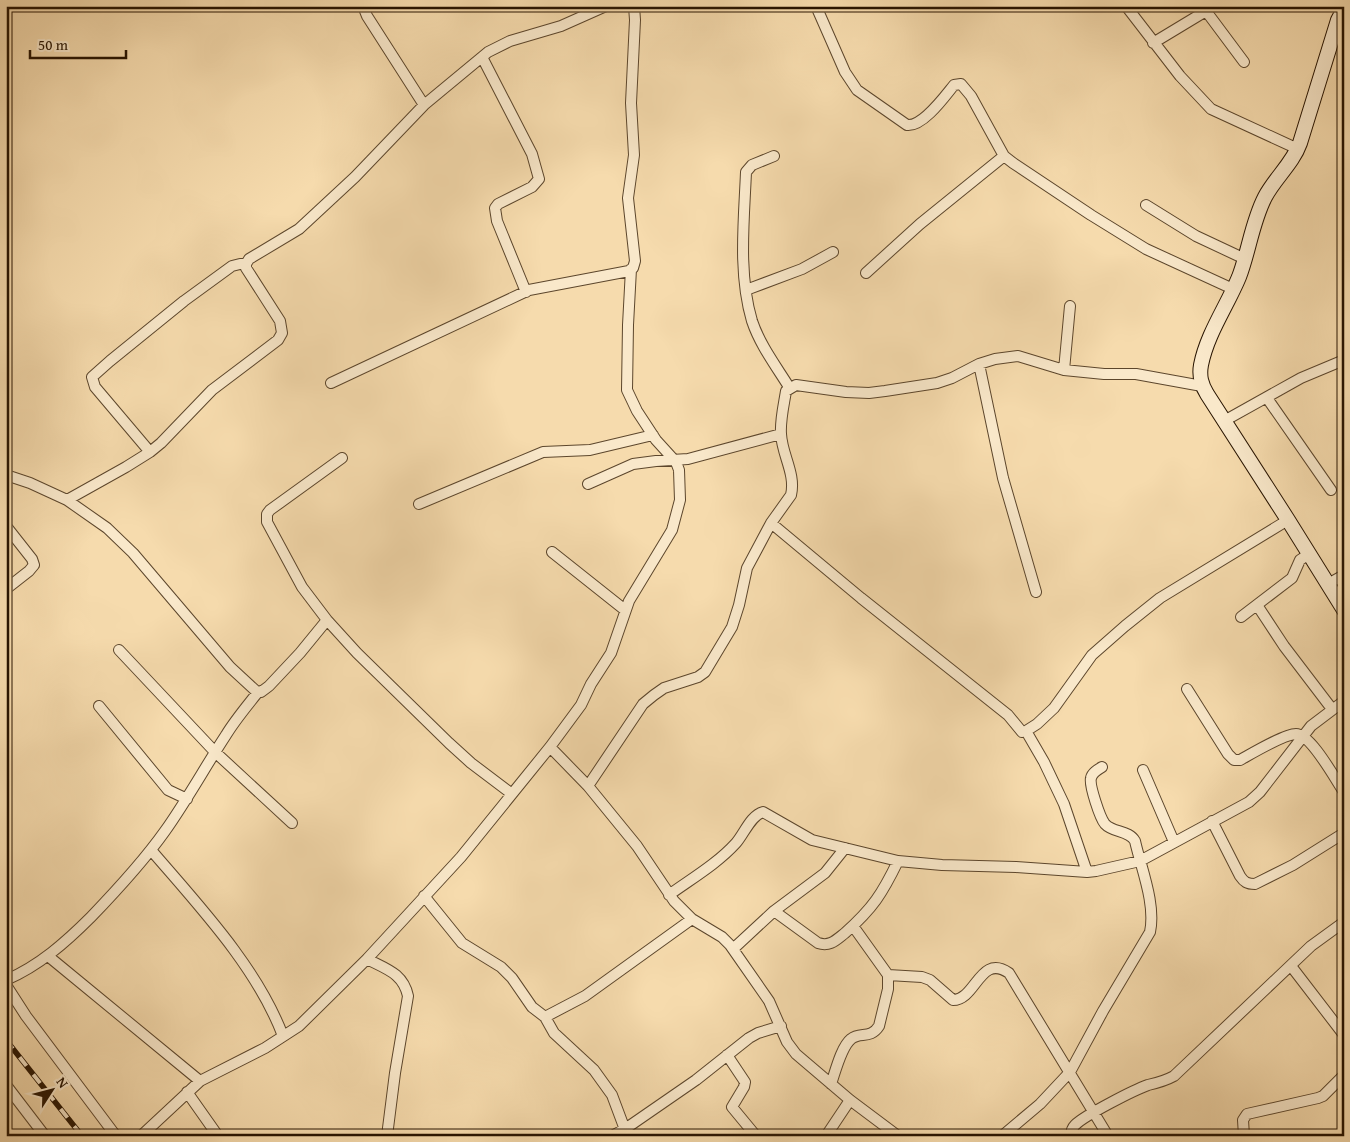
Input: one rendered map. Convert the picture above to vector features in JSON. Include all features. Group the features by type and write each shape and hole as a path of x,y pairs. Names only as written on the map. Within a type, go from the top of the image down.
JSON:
{"street":[{"path":"366,6 367,16 424,105"},
{"path":"150,452 95,387 92,377 184,301 232,266 246,264 249,260 299,229 424,105 482,57 510,41 561,26 606,6"},
{"path":"141,1136 200,1081 239,1062 283,1036 305,1020 367,959 461,857 550,747 581,704 591,684 611,653 629,601 666,541 676,518 680,500 679,470 674,459 661,446 637,411 627,390 628,325 632,269 635,261 628,198 634,155 631,104 634,6"},
{"path":"816,6 845,72 857,90 907,125 911,126 918,122 933,110 954,84 960,84 971,96 1004,156 1027,173 1146,249 1233,289"},
{"path":"1126,6 1180,76 1211,109 1298,149"},
{"path":"1342,8 1298,149 1274,181 1264,199 1249,239 1245,259 1206,347 1200,375 1202,386 1344,610"},
{"path":"1153,43 1206,11 1244,62"},
{"path":"482,57 532,154 539,179 534,185 498,204 495,208 497,221 526,292"},
{"path":"774,156 752,165 746,172 743,255 746,290 752,321 758,336 790,388"},
{"path":"866,273 920,224 1004,156"},
{"path":"1146,205 1196,236 1245,259"},
{"path":"746,290 802,270 833,252"},
{"path":"67,500 150,452 212,390 275,343 281,336 280,321 246,268 246,264"},
{"path":"332,383 526,292 550,285 632,269"},
{"path":"1064,370 1070,306"},
{"path":"588,786 644,704 664,688 698,677 706,672 732,627 747,568 771,523 791,495 792,477 781,434 786,391 790,388 796,385 846,392 877,392 937,383 995,359 1018,356 1064,370 1104,374 1136,374 1202,386"},
{"path":"1224,421 1301,378 1344,360"},
{"path":"980,364 1004,478 1036,592"},
{"path":"1266,398 1331,490"},
{"path":"588,484 633,464 688,459 781,434"},
{"path":"419,504 543,452 590,450 653,435"},
{"path":"342,458 270,510 267,514 267,522 302,587 327,620 357,653 449,743 512,794"},
{"path":"6,475 17,477 67,500 107,528 122,541 230,667 253,690 258,692"},
{"path":"771,523 1008,716 1022,732 1026,731 1054,708 1092,655 1160,598 1288,520"},
{"path":"6,526 32,559 34,565 6,589"},
{"path":"552,552 625,610"},
{"path":"1241,617 1292,578 1300,560 1309,554"},
{"path":"1328,584 1344,575"},
{"path":"1257,604 1284,646 1332,709"},
{"path":"6,980 48,956 106,902 151,850 187,799 229,729 258,692 269,686 300,653 327,620"},
{"path":"119,650 215,752 292,823"},
{"path":"1187,689 1228,754 1234,760 1240,760 1286,736 1302,735 1313,746 1344,792"},
{"path":"668,896 716,861 735,844 760,813 763,812 808,838 898,861 1087,872 1140,862 1249,802 1255,797 1302,735 1318,719 1344,701"},
{"path":"99,706 168,790 187,799"},
{"path":"1026,731 1044,762 1064,804 1087,872"},
{"path":"550,747 588,786 637,846 668,896 692,918 722,937 733,949 769,1002 788,1042 796,1054 850,1100 898,1136"},
{"path":"1002,1136 1040,1104 1070,1072 1099,1018 1150,932 1151,909 1134,838 1108,827 1101,818 1091,777 1102,767"},
{"path":"1143,770 1174,842"},
{"path":"1212,821 1240,876 1244,882 1249,884 1255,884 1293,866 1344,833"},
{"path":"733,949 774,911 825,874 845,848"},
{"path":"151,850 212,922 254,980 276,1018 283,1036"},
{"path":"774,911 818,943 824,945 834,942 853,926 877,900 898,861"},
{"path":"424,896 462,943 501,966 512,978 532,1007 545,1017 554,1033 594,1070 612,1095 626,1132"},
{"path":"545,1017 585,996 692,918"},
{"path":"831,1084 845,1046 856,1036 869,1036 879,1026 888,989 888,975 853,926"},
{"path":"1071,1136 1074,1126 1094,1112 1147,1086 1161,1083 1174,1076 1317,940 1342,927"},
{"path":"48,956 200,1081"},
{"path":"367,959 400,978 406,985 408,996 395,1073 388,1136"},
{"path":"1291,966 1344,1035"},
{"path":"888,975 922,977 930,980 953,1000 959,1000 982,974 997,968 1009,973 1108,1136"},
{"path":"6,985 26,1016 116,1136"},
{"path":"612,1136 626,1132 753,1036 781,1026"},
{"path":"727,1055 745,1082 732,1107 756,1136"},
{"path":"1244,1136 1242,1120 1247,1114 1323,1096 1344,1075"},
{"path":"6,1085 45,1136"},
{"path":"187,1092 218,1136"},
{"path":"826,1136 850,1100"}],"railway":[{"path":"6,1040 82,1136"}]}
